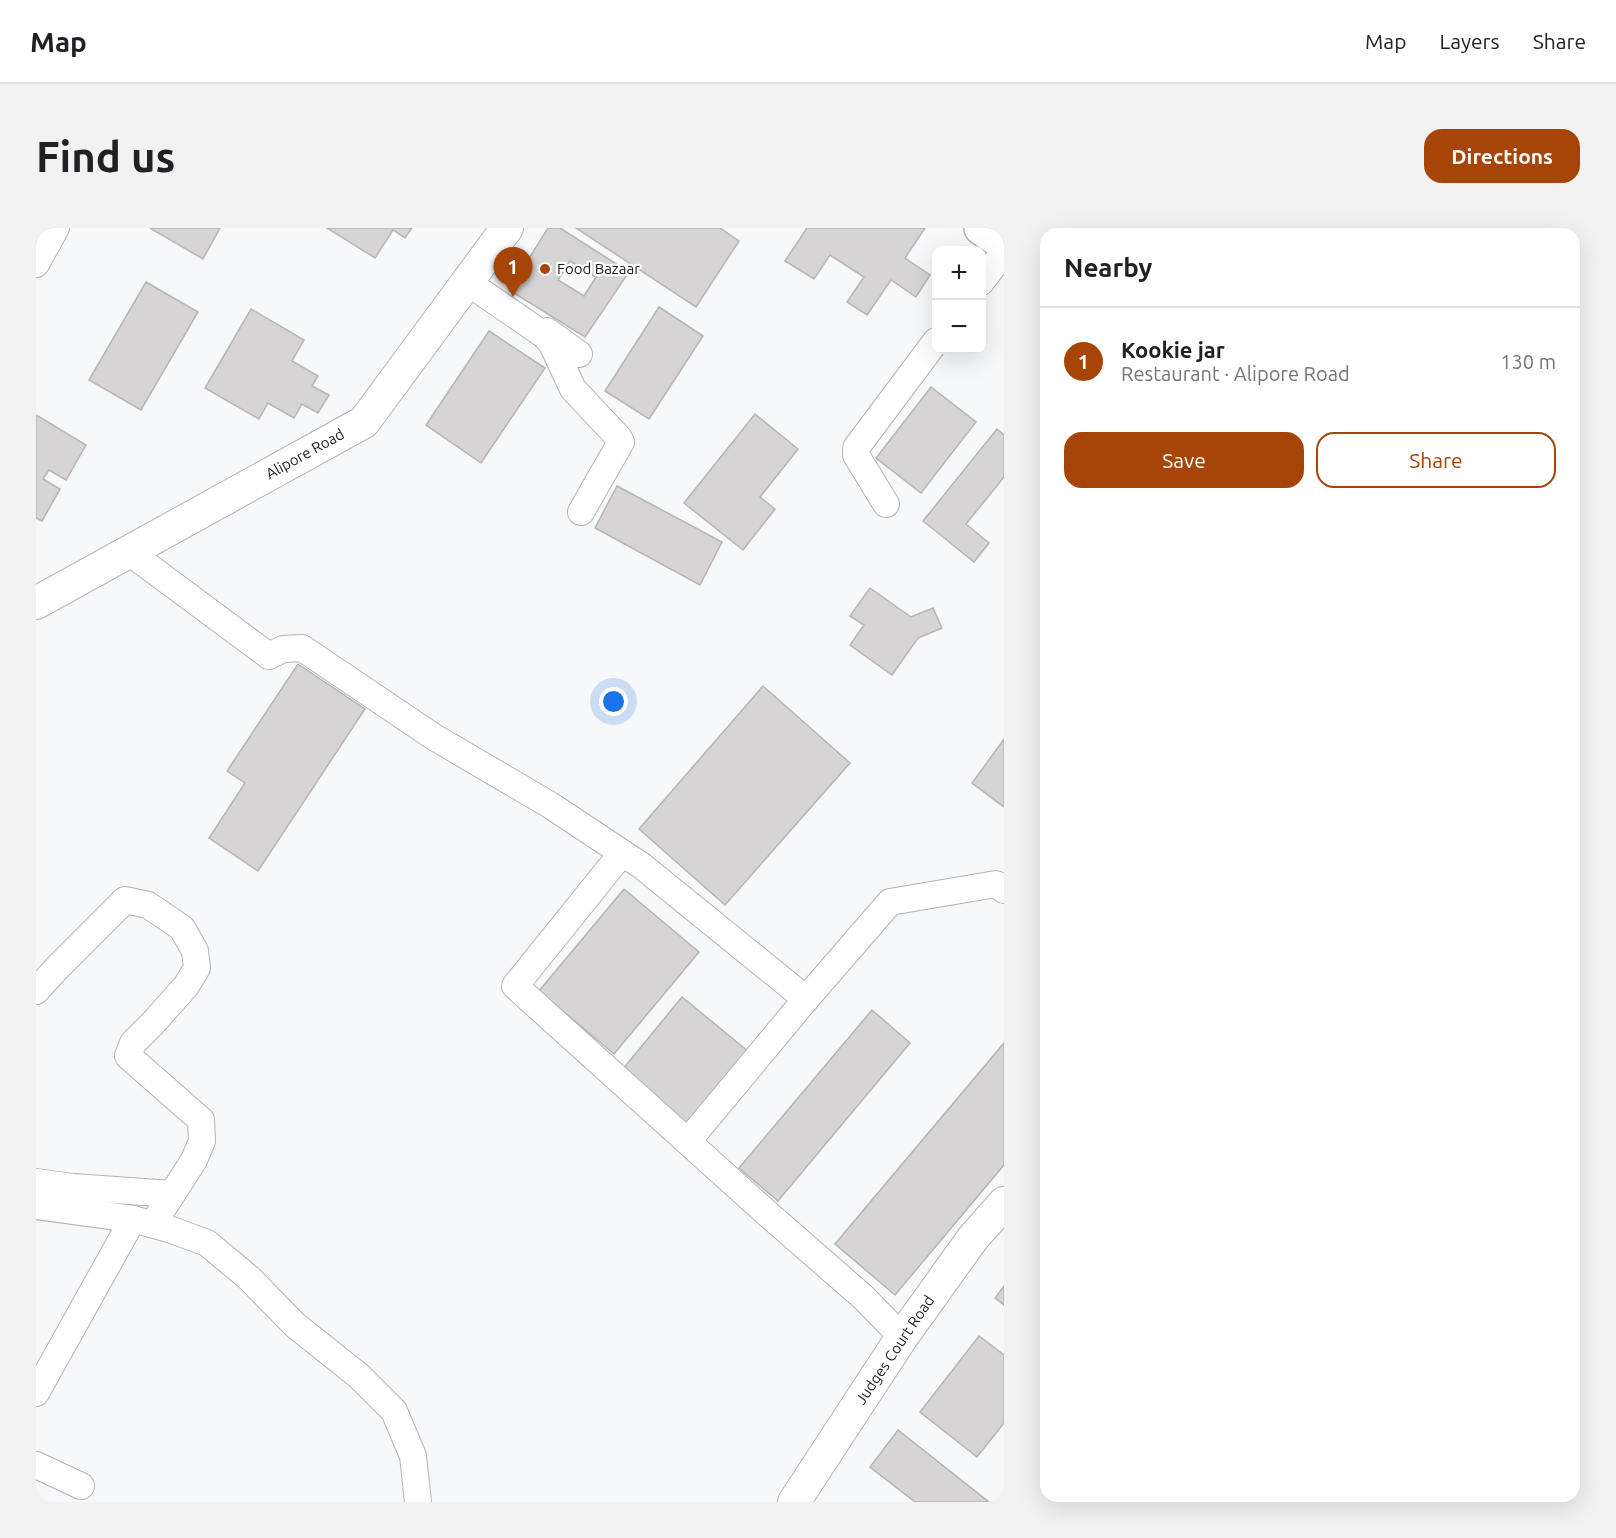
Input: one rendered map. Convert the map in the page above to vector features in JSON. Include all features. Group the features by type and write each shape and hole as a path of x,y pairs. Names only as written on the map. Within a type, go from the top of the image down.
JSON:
{"highway":[{"path":"981,228 1004,244"}],"main road":[{"name":"Alipore Road","path":"36,603 364,422 507,228"},
{"name":"Judges Court Road","path":"794,1502 902,1337 973,1238 1004,1203"}],"street":[{"path":"36,264 56,228"},
{"path":"986,275 1004,252"},
{"path":"469,279 579,354"},
{"path":"469,279 544,334 551,342 573,389 621,442 581,512"},
{"path":"886,504 856,455 856,448 932,346"},
{"path":"129,552 269,656 283,649 302,648 434,737 550,805 642,866 806,999"},
{"path":"622,853 515,986 863,1297 902,1337"},
{"path":"688,1141 890,902 996,884 1004,890"},
{"path":"36,991 125,900 148,905 182,928 195,951 197,968 186,986 133,1043 128,1056 201,1120 202,1141 194,1160 172,1194 143,1221 36,1394"},
{"path":"36,1182 172,1194"},
{"path":"36,1206 143,1221 207,1242 249,1278 295,1325 359,1376 394,1411 413,1456 418,1502"},
{"path":"36,1465 81,1486"}],"building":[{"path":"150,228 220,228 203,259"},
{"path":"327,228 412,228 405,238 393,230 375,258"},
{"path":"548,228 560,228 629,272 585,337 509,290","holes":["570,261 596,277 584,296 558,280"]},
{"path":"576,228 720,228 739,241 696,307"},
{"path":"807,228 925,228 905,258 930,275 916,297 891,280 867,315 847,302 864,277 830,255 814,279 785,261"},
{"path":"146,282 198,312 141,410 89,380"},
{"path":"659,307 703,336 649,419 605,391"},
{"path":"251,309 304,340 292,361 318,376 312,386 329,395 318,413 302,404 294,418 268,403 259,419 205,388"},
{"path":"489,331 545,368 481,463 426,425"},
{"path":"931,387 976,422 921,493 876,458"},
{"path":"755,414 798,449 760,497 775,509 743,550 684,503"},
{"path":"36,415 86,445 66,480 49,470 43,479 60,489 42,521 36,518"},
{"path":"997,429 1004,435 1004,477 966,524 989,543 974,562 923,521"},
{"path":"617,486 722,542 700,585 595,528"},
{"path":"870,588 911,617 933,608 942,628 918,638 892,675 850,645 864,625 850,616"},
{"path":"298,664 365,709 258,871 209,838 245,783 227,771"},
{"path":"763,686 850,763 725,905 639,829"},
{"path":"1004,739 1004,807 972,783"},
{"path":"624,889 699,952 614,1054 539,991"},
{"path":"682,997 749,1052 689,1125 623,1069"},
{"path":"872,1010 910,1043 778,1201 739,1168"},
{"path":"1004,1043 1004,1165 895,1295 835,1244"},
{"path":"1004,1286 1004,1305 995,1298"},
{"path":"979,1336 1004,1355 1004,1423 977,1457 920,1412"},
{"path":"898,1430 989,1502 915,1502 870,1467"}],"place":[{"name":"Food Bazaar","path":"545,269"},
{"name":"Kookie jar","path":"513,297"}]}
